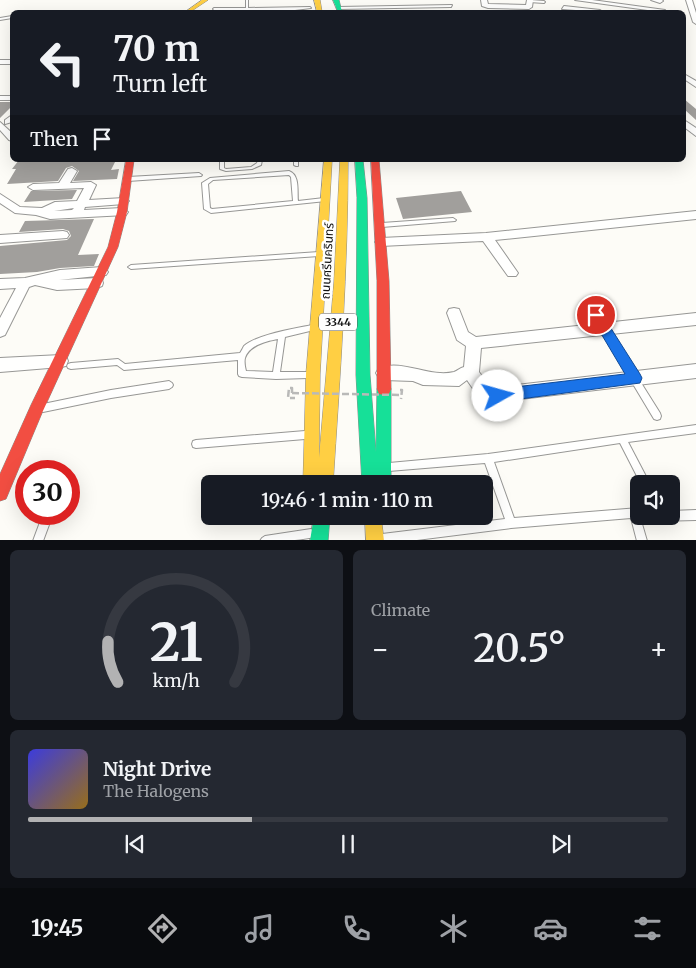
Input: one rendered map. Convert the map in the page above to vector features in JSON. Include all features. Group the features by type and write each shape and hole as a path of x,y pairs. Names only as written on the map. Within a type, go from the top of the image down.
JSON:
{"main road":[{"path":"190,10 205,0"},
{"path":"327,0 336,8"},
{"path":"0,492 36,410 66,364 113,246 123,207 130,162"},
{"name":"ถนนศรีนครินทร์","path":"310,475 313,374 327,200 328,162"},
{"name":"ถนนศรีนครินทร์","path":"327,475 337,331 344,162"},
{"name":"3344","path":"359,162 362,198 363,375 369,475"},
{"path":"375,162 381,242 384,373 383,475"},
{"path":"312,525 314,538"},
{"path":"314,538 319,525"},
{"path":"375,525 379,540"},
{"path":"379,540 381,525"}],"street":[{"path":"484,0 484,5 488,6 531,6"},
{"path":"578,0 654,10"},
{"path":"689,0 696,22"},
{"path":"503,10 531,6"},
{"path":"564,8 582,10"},
{"path":"7,122 7,135 10,137"},
{"path":"63,185 72,172"},
{"path":"33,187 91,185 79,209"},
{"path":"0,197 12,209 44,212 50,215 79,209 123,207"},
{"path":"381,242 486,237 696,215"},
{"path":"1,241 63,235"},
{"path":"486,237 512,272"},
{"path":"0,284 30,282 57,285 100,277"},
{"path":"0,331 30,282"},
{"path":"454,313 462,336 474,343 489,339 696,319"},
{"path":"384,373 415,374 423,378 459,378 467,373 474,343"},
{"path":"0,365 66,364"},
{"path":"467,373 488,396 696,371"}],"lane":[{"path":"247,0 247,9"},
{"path":"369,1 371,8"},
{"path":"531,6 544,2"},
{"path":"336,8 451,6"},
{"path":"298,10 313,7"},
{"path":"214,9 270,10"},
{"path":"222,162 222,169 256,167 260,162"},
{"path":"240,169 241,162"},
{"path":"295,201 294,178 289,173 212,179 205,183 204,187 207,209 211,211 295,201 327,200"},
{"path":"128,179 199,175"},
{"path":"380,225 453,220"},
{"path":"130,267 322,253"},
{"path":"587,302 657,416"},
{"path":"313,374 276,376 242,374 242,356 251,346 270,338 316,327"},
{"path":"276,376 282,335"},
{"path":"66,364 118,362 124,367 242,356"},
{"path":"36,410 111,394 169,386"},
{"path":"383,467 488,458 696,429"},
{"path":"196,444 311,434"},
{"path":"622,439 641,475"},
{"path":"488,458 511,523"},
{"path":"379,540 511,523 630,514"},
{"path":"680,516 696,515"},
{"path":"38,540 44,525"},
{"path":"639,525 642,540"},
{"path":"265,540 314,538"}],"path":[{"path":"288,398 289,388 292,388 292,393 400,395"}],"building":[{"path":"686,101 696,109 696,120 686,111"},
{"path":"0,102 10,102 10,108 0,118"},
{"path":"17,162 115,162 111,170 119,169 117,179 73,181 79,171 72,166 66,168 58,181 7,184 16,169 12,169"},
{"path":"77,190 72,199 24,202 31,191"},
{"path":"461,191 472,212 403,219 396,198"},
{"path":"94,219 78,255 99,254 94,266 0,274 0,246 67,240 71,236 69,231 63,229 19,232 25,221"}],"traffic: fast":[{"path":"336,0 339,10"},
{"path":"359,162 362,198 363,375 369,475"},
{"path":"383,475 384,389"},
{"path":"319,540 321,525"}],"traffic: slow":[{"path":"190,10 205,0"},
{"path":"317,0 320,10"},
{"path":"311,475 313,374 328,162"},
{"path":"326,475 340,282 344,162"},
{"path":"374,525 375,540"}],"traffic: jam":[{"path":"0,493 36,410 113,247 122,212 130,162"},
{"path":"375,162 383,281 384,389"}],"route":[{"path":"498,396 635,378 596,315"}]}
